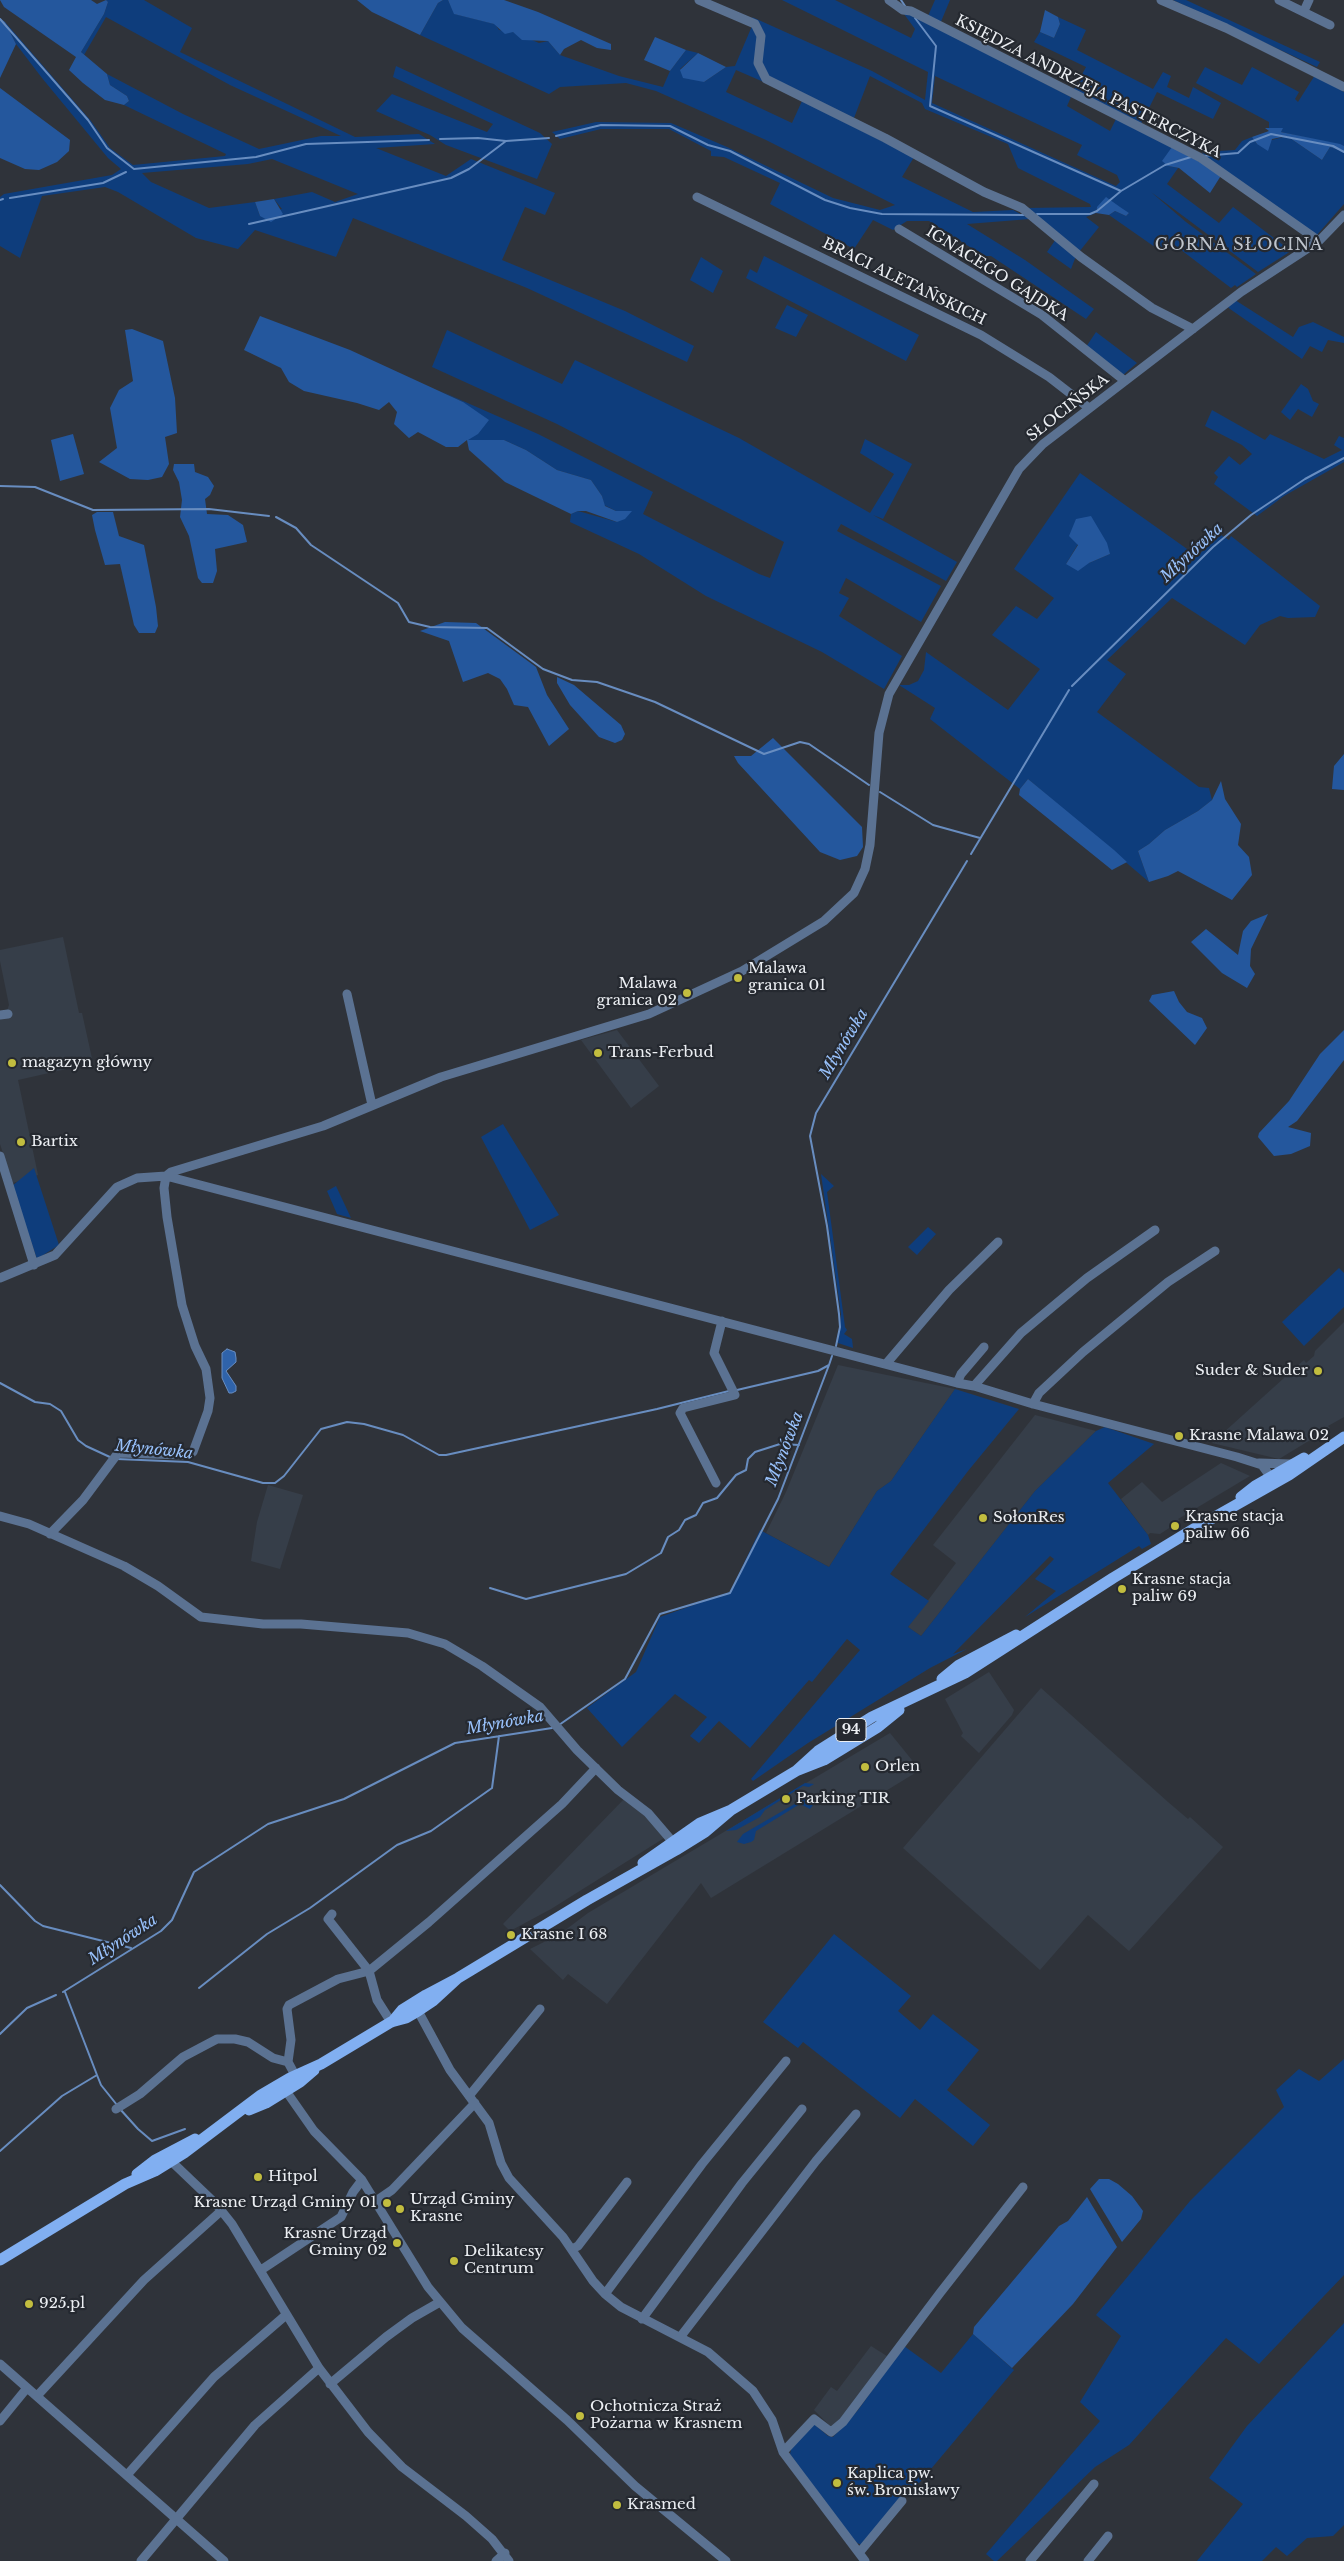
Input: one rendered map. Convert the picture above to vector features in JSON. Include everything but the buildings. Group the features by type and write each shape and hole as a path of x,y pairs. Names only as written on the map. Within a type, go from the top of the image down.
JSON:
{"main road":[{"name":"94","path":"1223,1512 1270,1476 1290,1469 1342,1442"},
{"name":"94","path":"616,1884 672,1841 700,1823 731,1810 796,1771 824,1760 929,1690 972,1657 1037,1626 1223,1512 1266,1489 1290,1469"},
{"name":"94","path":"238,2114 266,2103 286,2091 321,2064 391,2022 405,2008 683,1846 705,1832 731,1810"},
{"name":"94","path":"391,2022 406,2018 434,2001 458,1978"},
{"name":"94","path":"0,2260 125,2184 171,2161 208,2133 292,2076 321,2064"},
{"name":"94","path":"125,2184 155,2160 180,2145 208,2133"}],"street":[{"path":"699,0 755,24 761,36 758,63 766,79 885,138 984,192 1022,208 1081,257 1152,308 1193,328"},
{"name":"KSIĘDZA ANDRZEJA PASTERCZYKA","path":"889,0 903,10 911,11 1201,158 1319,241"},
{"path":"1161,0 1235,32 1344,87"},
{"path":"1279,0 1330,25"},
{"path":"1304,11 1309,0"},
{"name":"BRACI ALETAŃSKICH","path":"697,196 982,335 1049,376 1089,408"},
{"name":"SŁOCIŃSKA","path":"166,1176 178,1170 311,1130 447,1075 649,1014 742,971 824,921 854,893 865,869 870,845 878,733 889,694 1019,469 1043,444 1193,328 1262,276 1319,241 1344,215"},
{"name":"IGNACEGO GAJDKA","path":"899,229 1042,315 1125,381"},
{"path":"347,994 372,1105"},
{"path":"0,1156 34,1265"},
{"path":"50,1534 95,1485 118,1453 190,1454 195,1449 209,1404 206,1369 189,1330 182,1305 167,1217 164,1188 166,1176"},
{"path":"0,1278 34,1265 60,1251 102,1201 117,1187 137,1178 166,1176 974,1386 1034,1404 1258,1463 1290,1469"},
{"path":"974,1386 1021,1333 1087,1278 1155,1230"},
{"path":"886,1364 949,1290 998,1242"},
{"path":"1034,1404 1040,1393 1083,1352 1168,1282 1215,1251"},
{"path":"716,1483 680,1413 683,1408 733,1391 714,1352 722,1321"},
{"path":"957,1383 961,1374 984,1347"},
{"path":"1258,1463 1270,1476 1266,1489"},
{"path":"0,1516 29,1524 124,1566 204,1618 408,1633 433,1639 463,1654 540,1707 596,1768 618,1790 648,1814 672,1841"},
{"path":"286,2091 292,2076 288,2062 291,2040 287,2009 289,2005 338,1979 369,1971 429,1922 562,1804 596,1768"},
{"path":"332,1914 328,1918 369,1971 377,2000 391,2022"},
{"path":"418,2011 426,1995"},
{"path":"405,2008 418,2011 446,2063 489,2123 509,2178 572,2249 604,2294 642,2319 681,2336 726,2366 753,2391 772,2420 783,2452 862,2558 902,2502"},
{"path":"376,2200 392,2190 472,2099 540,2010"},
{"path":"116,2109 140,2094 183,2057 217,2039 235,2039 248,2042 273,2058 288,2062"},
{"path":"604,2294 702,2164 786,2061"},
{"path":"271,2089 286,2091 314,2131 362,2180 440,2302 473,2338 567,2420 635,2486 726,2561"},
{"path":"642,2319 742,2183 802,2109"},
{"path":"681,2336 816,2161 856,2114"},
{"path":"171,2161 174,2151 180,2145"},
{"path":"155,2160 171,2161 221,2211 261,2270 318,2368 330,2384 368,2432 402,2467 428,2489 466,2516 507,2557 496,2561"},
{"path":"261,2270 341,2217 352,2192 362,2180"},
{"path":"572,2249 578,2246 627,2182"},
{"path":"783,2452 814,2419 831,2432 843,2422 940,2293 1024,2187"},
{"path":"37,2396 144,2280 221,2211"},
{"path":"330,2384 392,2332 440,2302"},
{"path":"126,2475 214,2377 286,2315"},
{"path":"1,2367 37,2396 224,2561"},
{"path":"141,2561 175,2518 255,2425 318,2368"},
{"path":"0,2421 27,2388"},
{"path":"1030,2561 1094,2484"},
{"path":"1088,2561 1108,2536"}],"shaded area":[{"path":"0,0 91,0 97,4 106,0 108,2 104,14 81,52 107,74 110,85 127,96 129,101 124,105 105,100 83,83 69,70 76,57 4,7"},
{"path":"106,0 144,0 192,28 180,52 355,137 419,134 435,144 376,148 446,176 471,159 555,193 545,215 525,207 502,260 625,311 694,346 687,362 527,288 353,218 336,257 255,230 238,249 196,238 118,192 105,187 42,196 20,258 0,246 0,197 4,194 112,175 121,169 108,158 42,78 16,44 5,22 91,121 110,148 133,165 225,156 226,154 124,105 129,101 127,96 110,85 107,74 183,114 259,149 321,136 341,136 230,85 106,17 84,55 81,52 104,14 108,2","holes":["272,159 358,194 335,202 312,192 274,199 282,209 260,216 255,202 209,208 151,182 142,173 248,164"]},
{"path":"357,0 443,0 438,3 420,35 372,12"},
{"path":"448,0 455,14 495,24 499,30 513,32 539,43 548,41 560,55 619,76 663,87 670,71 686,50 698,53 680,69 704,82 726,67 735,66 752,26 758,37 756,64 766,83 736,70 726,92 792,123 802,101 914,157 902,177 973,212 1013,210 1030,219 967,224 1025,260 1094,309 1086,319 991,256 984,256 929,221 907,221 893,230 873,220 854,249 770,204 780,183 724,157 711,156 711,151 669,129 601,129 560,139 552,132 596,122 671,123 727,147 833,198 880,210 895,205 766,140 656,91 626,83 560,87 549,94 420,35 438,3"},
{"path":"448,0 504,0 538,12 611,44 611,50 597,48 581,40 564,49 560,55 548,41 522,40 513,32 505,34 494,24 454,14"},
{"path":"782,0 835,0 911,38 915,29 904,14 908,13 1071,97 1067,106 1110,131 1116,119 1172,147 1168,166 1178,168 1167,184 1219,223 1233,207 1291,251 1258,272 1151,192 1186,222 1256,274 1237,287 1235,285 1231,288 1172,243 1162,252 1109,215 1115,211 1126,216 1129,213 1097,207 1096,213 1086,217 1099,227 1079,252 1026,208 1091,207 1090,204 1018,168 1008,144 925,109 922,103 870,76 854,118 767,77 760,65 759,27 752,17 872,71 925,100 928,72","holes":["935,76 1082,145 1077,155 1117,175 1120,182 1116,186 932,103"]},
{"path":"935,0 950,0 940,24 928,16"},
{"path":"1173,0 1186,0 1320,62 1317,67"},
{"path":"1045,10 1058,17 1060,24 1054,38 1040,32"},
{"path":"1058,17 1086,30 1077,50 1153,89 1163,72 1171,76 1167,87 1189,98 1193,87 1221,103 1213,119 1157,92 1141,124 1073,91 1086,67 1034,42 1040,32 1054,38 1060,24"},
{"path":"0,18 5,22 16,44 0,78"},
{"path":"655,37 686,50 670,71 644,60"},
{"path":"698,53 726,67 704,82 683,78 680,70"},
{"path":"396,66 540,133 552,144 537,179 446,145 430,135 376,111 392,94 487,132 493,124 393,77"},
{"path":"1205,67 1242,85 1252,67 1299,92 1295,99 1298,102 1315,75 1344,92 1344,146 1281,132 1282,128 1269,128 1269,122 1196,83"},
{"path":"0,88 70,140 69,151 57,162 39,170 25,169 0,158"},
{"path":"1265,128 1283,128 1281,132 1340,144 1344,146 1344,152 1330,147 1322,160 1287,136 1272,139 1268,151 1257,144 1252,137 1269,131"},
{"path":"1287,136 1322,160 1330,147 1344,152 1344,204 1316,236 1206,159 1202,152 1235,150 1242,141 1252,137 1257,144"},
{"path":"1172,147 1222,174 1210,193 1179,168 1168,166 1162,161"},
{"path":"1106,197 1129,213 1126,216 1115,211 1109,215 1096,213 1097,207"},
{"path":"274,199 283,214 271,222 260,216 255,202"},
{"path":"1056,239 1076,256 1071,269 1047,252"},
{"path":"764,256 919,335 906,361 746,278 750,269 757,273"},
{"path":"701,257 723,271 713,293 690,280"},
{"path":"1235,300 1293,337 1299,327 1313,322 1344,337 1344,343 1328,340 1322,352 1310,346 1302,359 1230,309 1228,307"},
{"path":"787,305 808,315 796,337 775,328"},
{"path":"260,316 350,350 463,402 489,420 478,434 468,440 504,440 526,450 557,470 591,480 602,496 605,506 616,511 632,511 625,519 617,522 586,511 578,511 571,514 505,482 469,450 467,440 458,447 446,447 418,432 409,438 394,424 397,412 389,402 379,410 304,391 289,382 281,368 244,350"},
{"path":"132,329 163,341 175,398 177,433 165,437 169,464 162,477 148,480 130,479 99,462 117,448 110,408 119,390 133,381 125,330"},
{"path":"447,330 562,384 575,360 739,438 870,513 894,474 860,453 865,439 912,464 883,519 873,515 957,562 946,581 841,524 837,531 941,586 921,622 846,578 839,593 849,598 839,616 902,656 884,689 822,652 706,596 639,554 570,522 571,514 578,511 617,522 631,511 616,511 604,505 602,496 591,480 557,470 526,450 504,440 482,442 467,440 463,402 438,390 538,434 653,492 643,514 759,574 770,578 784,542 557,424 432,367"},
{"path":"1096,332 1137,363 1123,375 1086,347"},
{"path":"1301,384 1308,389 1313,401 1319,404 1312,417 1298,409 1290,420 1281,412"},
{"path":"1212,410 1265,440 1270,434 1324,459 1342,450 1334,445 1339,436 1344,438 1344,462 1284,496 1257,516 1214,484 1218,477 1214,473 1229,456 1240,465 1252,454 1242,445 1205,426"},
{"path":"73,434 84,474 60,481 51,440"},
{"path":"174,464 194,464 195,472 208,477 214,486 210,495 205,499 207,514 228,515 243,525 247,542 215,549 217,571 213,583 202,583 198,578 189,536 180,517 182,500 179,482 173,470"},
{"path":"1080,473 1197,556 1221,535 1229,540 1231,536 1320,606 1315,617 1288,618 1280,616 1260,625 1245,645 1172,598 1107,660 1126,674 1097,712 1199,787 1209,788 1212,800 1198,811 1165,830 1138,851 1149,882 1028,779 1020,789 930,719 935,708 899,685 909,685 918,681 924,670 926,652 1008,710 1040,669 992,635 1016,606 1037,619 1054,598 1014,569","holes":["1078,544 1110,554 1089,563 1066,564"]},
{"path":"97,512 113,512 119,536 144,545 156,607 158,626 155,633 139,633 134,625 120,564 105,565 92,515"},
{"path":"1091,516 1107,543 1110,554 1089,563 1078,571 1066,564 1078,545 1069,536 1076,519"},
{"path":"445,622 476,623 536,667 547,695 569,729 549,746 528,707 514,705 500,679 488,673 463,682 449,641 420,631"},
{"path":"557,677 574,685 621,725 625,734 622,740 615,743 599,737 570,705 557,683"},
{"path":"773,738 862,827 863,847 857,856 840,860 820,852 738,763 734,756 751,756"},
{"path":"1344,754 1344,790 1332,789 1334,766"},
{"path":"1028,779 1127,862 1112,870 1019,795 1020,789"},
{"path":"1221,781 1225,799 1241,824 1238,845 1249,857 1252,875 1232,900 1178,871 1149,882 1138,851 1165,830 1198,811 1212,800"},
{"path":"1268,914 1251,949 1250,966 1255,974 1247,988 1222,973 1191,942 1206,929 1238,955 1243,931 1251,921"},
{"path":"63,937 79,1013 82,1013 93,1063 18,1080 38,1175 13,1183 0,1144 0,1013 7,1011 9,1005 0,961 0,950"},
{"path":"1174,991 1179,1002 1187,1012 1202,1018 1207,1028 1195,1045 1149,1001 1152,995"},
{"path":"617,1030 659,1086 631,1108 581,1040"},
{"path":"1344,1030 1344,1060 1297,1121 1288,1127 1311,1133 1310,1146 1291,1154 1274,1156 1258,1137 1259,1133 1289,1101 1320,1054"},
{"path":"503,1124 559,1215 530,1230 481,1137"},
{"path":"34,1168 59,1245 37,1259 12,1186"},
{"path":"821,1174 834,1186 827,1192 845,1327 847,1330 844,1334 852,1339 853,1348 838,1343 841,1314"},
{"path":"336,1186 351,1218 337,1214 327,1191"},
{"path":"928,1227 936,1234 917,1255 908,1247"},
{"path":"1339,1268 1344,1273 1344,1307 1304,1346 1282,1322"},
{"path":"1344,1322 1344,1417 1328,1426 1330,1428 1279,1459 1212,1443 1304,1360 1306,1363 1314,1356 1315,1351"},
{"path":"227,1349 235,1352 236,1358 236,1362 226,1371 236,1386 236,1391 232,1393 229,1393 222,1378 222,1353"},
{"path":"838,1365 955,1389 891,1481 877,1491 829,1567 766,1533 786,1492"},
{"path":"955,1389 1019,1409 968,1471 890,1574 929,1601 908,1627 921,1636 1035,1491 1096,1431 1105,1427 1154,1444 1108,1483 1148,1535 1151,1544 1142,1549 1139,1546 1025,1617 1056,1591 1035,1579 1054,1559 1050,1556 953,1654 967,1649 930,1668 808,1743 753,1781 751,1779 860,1650 847,1639 812,1682 809,1680 750,1748 719,1721 699,1743 690,1736 707,1717 675,1694 622,1747 587,1708 636,1672 660,1617 730,1592 760,1530 829,1567 877,1491 891,1481"},
{"name":"SołonRes","path":"1035,1415 1096,1431 1035,1491 921,1636 908,1627 956,1563 933,1545"},
{"path":"1221,1463 1250,1476 1178,1519 1180,1521 1160,1534 1150,1533 1148,1535 1121,1499 1142,1482 1162,1502"},
{"path":"268,1485 303,1495 280,1569 251,1561 257,1522"},
{"path":"989,1672 1014,1710 1012,1715 979,1753 961,1736 963,1733 945,1699"},
{"path":"1041,1688 1168,1802 1188,1819 1190,1817 1223,1847 1129,1951 1088,1915 1040,1970 903,1848"},
{"path":"890,1733 920,1770 711,1898 701,1883 607,2004 568,1974 563,1980 530,1949 560,1934 588,1913"},
{"path":"805,1783 814,1784 809,1787 803,1786 765,1810 760,1817 736,1830 726,1831"},
{"path":"814,1794 817,1800 810,1809 800,1804 756,1831 754,1840 751,1842 744,1844 737,1842 743,1834"},
{"path":"625,1798 669,1835 551,1909 510,1931 503,1924"},
{"path":"834,1934 911,1996 898,2011 920,2030 933,2014 979,2050 947,2090 990,2125 973,2146 915,2099 900,2118 803,2042 798,2048 763,2022"},
{"path":"1344,2059 1344,2275 1259,2364 1226,2338 1129,2445 1095,2467 997,2561 994,2561 986,2554 1100,2421 1080,2402 1121,2336 1096,2315 1190,2201 1284,2107 1276,2090 1299,2069 1319,2081"},
{"path":"1099,2179 1109,2179 1118,2184 1132,2196 1143,2211 1141,2219 1122,2242 1090,2189"},
{"path":"1087,2197 1117,2247 1073,2304 1012,2368 973,2334 974,2327 1059,2226 1068,2221"},
{"path":"1344,2323 1344,2525 1333,2536 1307,2538 1287,2556 1276,2547 1262,2561 1197,2561 1243,2504 1209,2478 1247,2426"},
{"path":"973,2334 1014,2370 920,2482 898,2501 862,2545 857,2543 832,2513 790,2454 792,2446 814,2424 828,2436 833,2437 858,2410 904,2346 941,2373"},
{"path":"871,2346 890,2358 835,2425 830,2426 814,2410 831,2387 837,2391"}],"waterway":[{"path":"901,0 905,6"},
{"path":"915,18 936,46 930,106 1121,191 1165,165 1191,157"},
{"path":"0,19 88,120 107,148 134,169 256,157 306,144 429,140"},
{"path":"556,136 601,125 670,126 708,145 730,151 825,200 850,208 882,214 1024,215"},
{"path":"1203,156 1238,153 1250,142 1271,134 1333,146 1344,152"},
{"path":"440,139 478,138 506,141 549,138"},
{"path":"249,224 451,178 469,169 506,141"},
{"path":"10,198 103,183 126,172"},
{"path":"1037,214 1090,214 1097,211 1121,191"},
{"name":"Młynówka","path":"1072,686 1213,547 1251,515 1305,479 1344,458"},
{"path":"0,486 35,487 93,510 209,509 269,516"},
{"path":"276,517 296,528 311,545 398,603 409,622 430,627 487,628 543,669 572,680 597,682 655,702 764,754 800,742 809,744 869,785"},
{"name":"Młynówka","path":"971,854 1069,690"},
{"path":"880,792 933,825 980,838"},
{"name":"Młynówka","path":"836,1346 840,1327 839,1314 827,1226 810,1136 816,1113 967,861"},
{"name":"Młynówka","path":"737,1390 818,1371 829,1365 832,1356"},
{"name":"Młynówka","path":"559,1725 625,1679 660,1614 730,1593 778,1499 829,1365"},
{"name":"Młynówka","path":"0,1383 35,1402 50,1404 61,1411 78,1440 86,1446 112,1458"},
{"name":"Młynówka","path":"117,1459 188,1462 263,1483 275,1483 284,1476 321,1429 347,1422 364,1424 403,1435 439,1455 446,1455 657,1409 729,1391"},
{"path":"490,1588 526,1599 626,1574 661,1553 668,1537 679,1530 685,1520 696,1515 703,1503 717,1498 736,1475 746,1470 748,1459 755,1452 780,1444 799,1445"},
{"name":"Młynówka","path":"63,1992 161,1931 172,1920 194,1872 268,1824 344,1799 455,1743 552,1728"},
{"path":"199,1988 267,1934 310,1908 397,1845 431,1831 492,1788 499,1736"},
{"path":"0,1885 35,1921 43,1926 131,1948"},
{"path":"0,2151 62,2096 97,2075 65,1992"},
{"name":"Młynówka","path":"0,2034 27,2008 56,1995"},
{"path":"97,2075 101,2085 117,2105"},
{"path":"120,2109 152,2141 185,2129"}],"place":[{"name":"Malawa granica 01","path":"738,978"},
{"name":"Malawa granica 02","path":"687,993"},
{"name":"Trans-Ferbud","path":"598,1053"},
{"name":"magazyn główny","path":"12,1063"},
{"name":"Bartix","path":"21,1142"},
{"name":"Suder & Suder","path":"1318,1371"},
{"name":"Krasne Malawa 02","path":"1179,1436"},
{"name":"SołonRes","path":"983,1518"},
{"name":"Krasne stacja paliw 66","path":"1175,1526"},
{"name":"Krasne stacja paliw 69","path":"1122,1589"},
{"name":"Orlen","path":"865,1767"},
{"name":"Parking TIR","path":"786,1799"},
{"name":"Krasne I 68","path":"511,1935"},
{"name":"Hitpol","path":"258,2177"},
{"name":"Krasne Urząd Gminy 01","path":"387,2203"},
{"name":"Urząd Gminy Krasne","path":"400,2209"},
{"name":"Krasne Urząd Gminy 02","path":"397,2243"},
{"name":"Delikatesy Centrum","path":"454,2261"},
{"name":"925.pl","path":"29,2304"},
{"name":"Ochotnicza Straż Pożarna w Krasnem","path":"580,2416"},
{"name":"Kaplica pw. św. Bronisławy","path":"837,2483"},
{"name":"Krasmed","path":"617,2505"}],"district":[{"name":"GÓRNA SŁOCINA","path":"1239,245"}]}
